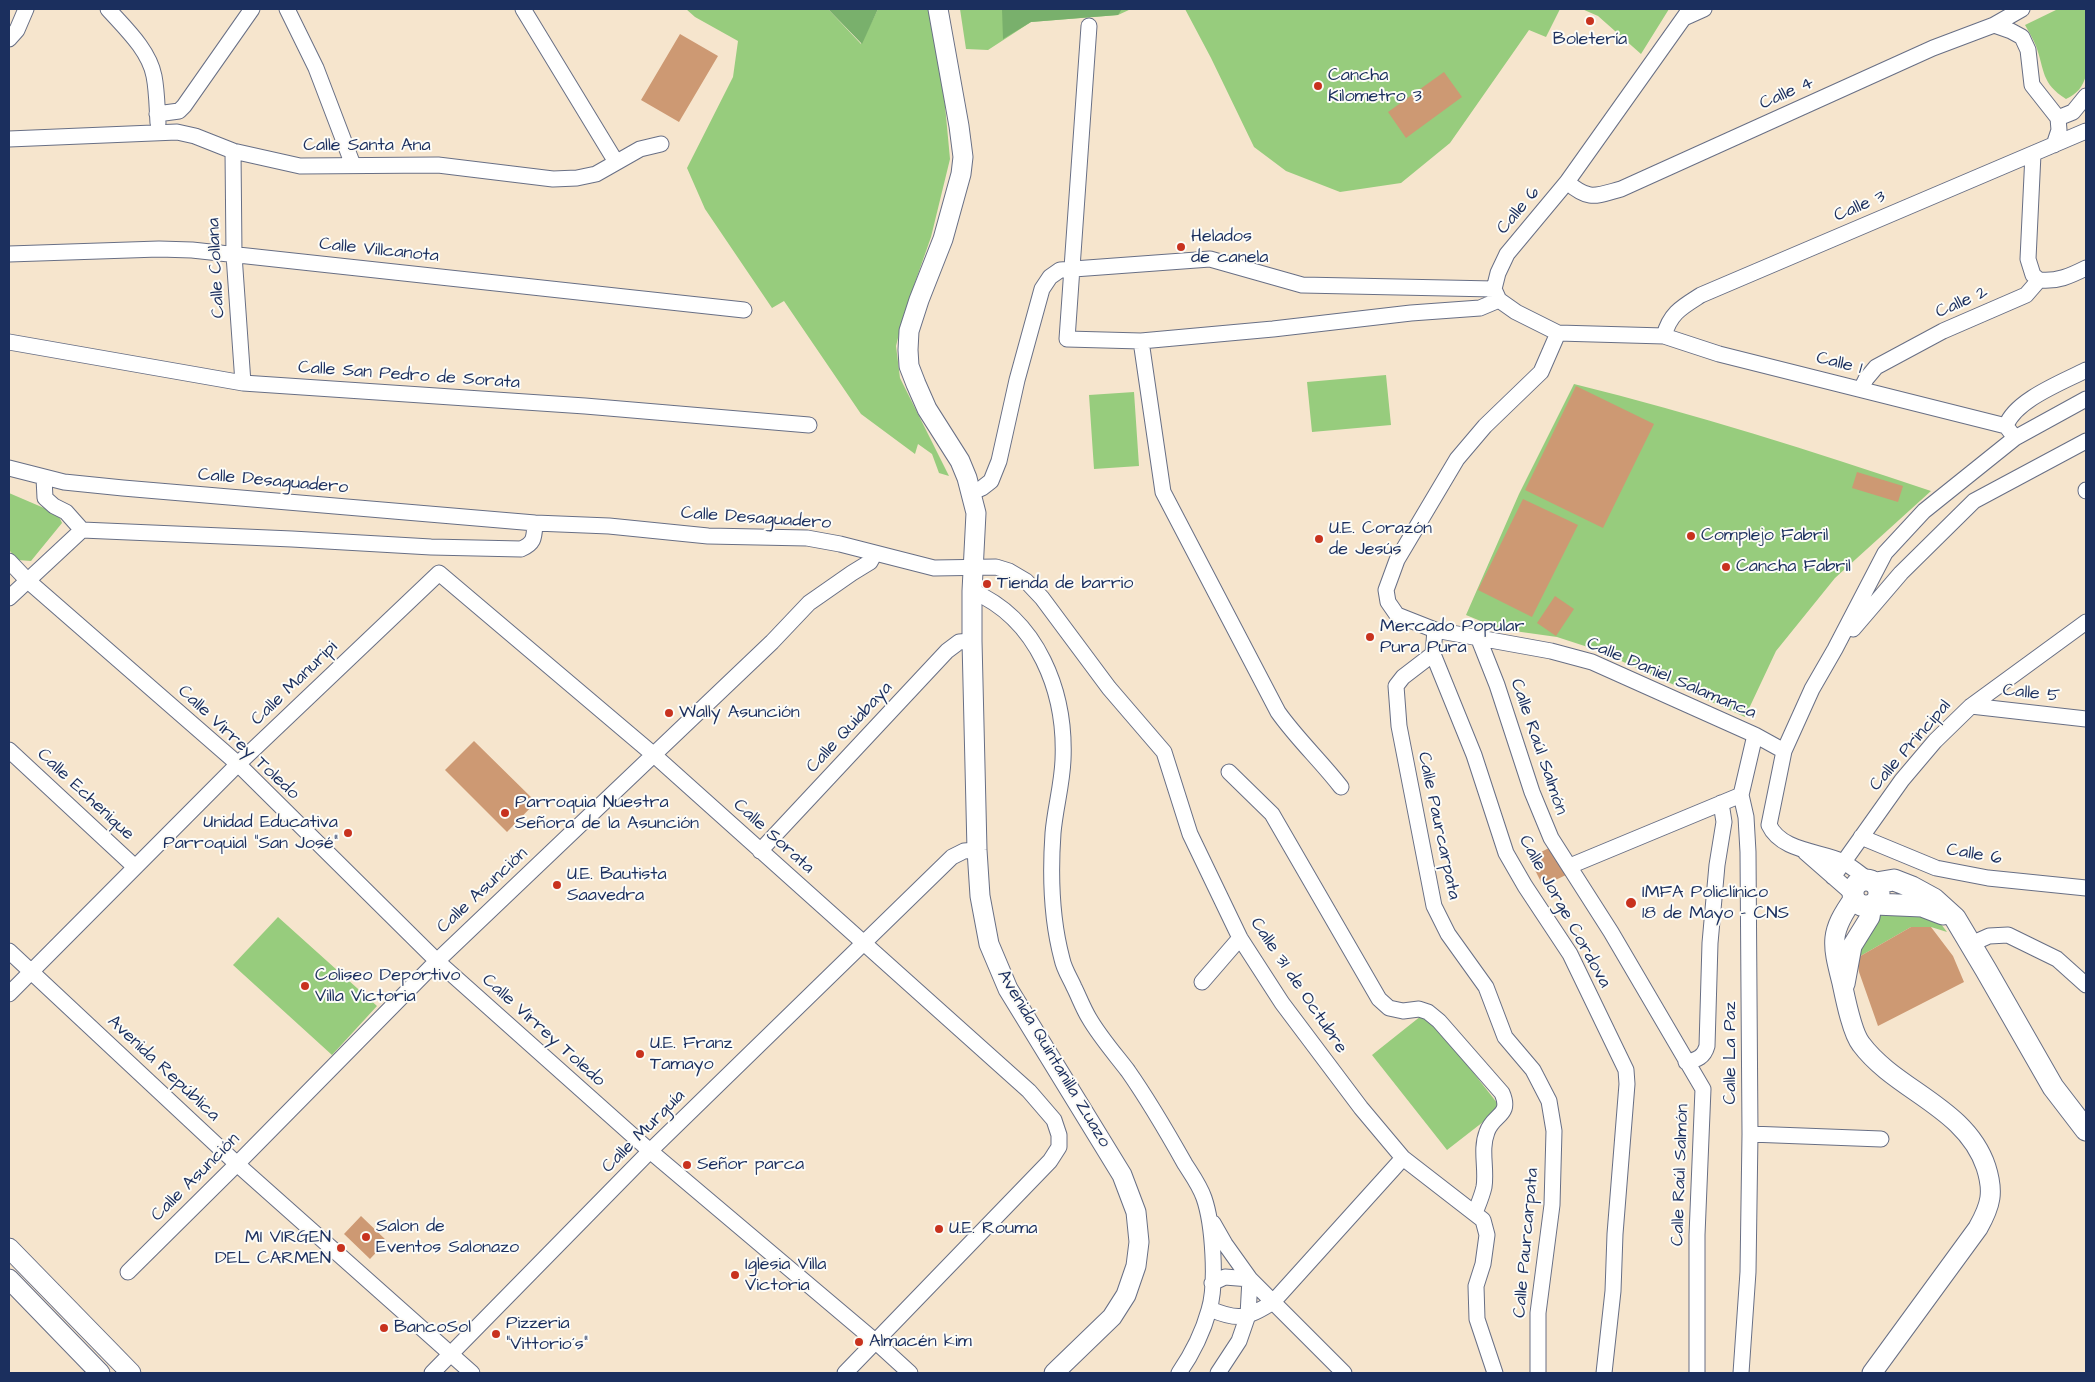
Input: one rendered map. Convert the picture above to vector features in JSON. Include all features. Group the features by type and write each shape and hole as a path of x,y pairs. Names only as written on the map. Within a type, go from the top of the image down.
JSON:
{"main road":[{"path":"1866,894 1922,906 1955,918 2053,1088 2086,1130"}],"street":[{"path":"9,39 17,30 26,9"},
{"path":"108,9 128,30 147,57 154,75 159,132"},
{"path":"158,114 179,111 184,106 252,9"},
{"path":"287,9 316,68 353,166"},
{"path":"523,9 616,162"},
{"name":"Avenida Quintanilla Zuazo","path":"938,9 963,157 961,174 943,239 916,307 909,331 908,350 909,366 916,384 927,408 960,461 976,513 972,591 972,641 977,850 980,896 989,944 1004,981 1122,1175 1136,1212 1139,1242 1137,1258 1126,1295 1112,1317 1054,1373"},
{"path":"1687,13 1704,9"},
{"name":"Calle 4","path":"1567,182 1581,194 1596,196 1621,189 1933,48 1994,25 2022,9"},
{"name":"Calle 6","path":"1496,295 1498,273 1507,254 1567,182 1687,13"},
{"path":"1994,25 2012,30 2022,37 2028,50 2032,85 2058,118 2059,130 2054,145"},
{"path":"1089,26 1067,339 1141,340 1273,329 1411,313 1480,308 1496,295"},
{"path":"2058,118 2073,112 2086,96"},
{"name":"Calle 3","path":"1664,336 1667,326 1677,311 1701,295 2086,131"},
{"name":"Calle Santa Ana","path":"9,139 159,132 194,136 233,151 300,166 438,165 553,179 577,178 596,174 640,149 661,144"},
{"name":"Calle Collana","path":"233,151 234,255 242,383"},
{"path":"2033,154 2028,259 2032,275 2039,280 2049,281 2063,279 2086,268"},
{"name":"Calle Villcanota","path":"9,254 159,249 234,255 744,310"},
{"path":"971,493 991,481 999,461 1017,380 1042,289 1050,277 1060,270 1210,259 1302,285 1496,295 1516,312 1558,333 1664,336"},
{"name":"Calle 2","path":"1861,389 1866,379 1876,367 1942,331 2026,295 2039,280"},
{"name":"Calle Daniel Salamanca","path":"1558,333 1541,372 1485,426 1457,459 1397,560 1386,590 1388,602 1397,615 1435,630 1551,651 1592,662 1755,735 1784,751"},
{"name":"Calle 1","path":"1664,336 1719,354 1861,389 2010,432"},
{"path":"1141,340 1163,492 1278,712 1293,733 1324,764 1341,787"},
{"name":"Calle San Pedro de Sorata","path":"9,342 242,383 575,406 809,425"},
{"path":"2010,432 2008,419 2015,411 2028,401 2086,370"},
{"path":"1866,894 1846,858 1800,848 1782,840 1773,833 1770,826 1784,751 1812,689 1836,649 1885,553 1924,511 2010,432 2086,399"},
{"path":"1836,649 1901,574 1974,501 2086,441"},
{"name":"Calle Desaguadero","path":"9,468 64,482 123,488 535,523 609,526 708,536 807,538 840,544 934,568 973,567"},
{"path":"44,478 46,498 54,506 66,512 82,530"},
{"path":"9,598 82,530 431,547 521,549 530,546 534,541 535,523"},
{"name":"Calle Asunción","path":"128,1272 437,961 772,642 809,603 852,572 870,562 875,553"},
{"name":"Calle Virrey Toledo","path":"9,560 27,580 238,764 437,961 650,1151 875,1341 910,1373"},
{"name":"Calle 31 de Octubre","path":"973,567 996,567 1009,571 1026,581 1042,598 1109,688 1164,752 1190,834 1240,938 1282,1003 1361,1108 1403,1158 1482,1220 1487,1235 1483,1264 1476,1286 1477,1318 1495,1373"},
{"name":"Calle Sorata","path":"439,573 654,755 1029,1091 1054,1120 1059,1135 1059,1147 1050,1161 875,1341"},
{"name":"Calle Manuripi","path":"9,994 238,764 439,573"},
{"path":"972,591 985,596 1003,608 1018,622 1049,670 1057,700 1063,733 1063,761 1053,831 1052,901 1056,934 1063,962 1089,1019 1130,1074 1204,1196 1213,1240 1210,1309 1190,1357 1179,1373"},
{"name":"Calle Principal","path":"1833,877 1902,780 1935,741 1971,706 2086,622"},
{"path":"1433,654 1435,630"},
{"name":"Calle Raúl Salmón","path":"1478,637 1497,685 1532,792 1551,838 1611,932 1703,1089 1704,1107 1697,1235 1697,1373"},
{"name":"Calle Quiabaya","path":"760,851 947,651 959,642 972,641"},
{"name":"Calle Paurcarpata","path":"1433,654 1403,677 1396,686 1399,726 1434,906 1448,934 1486,987 1505,1036 1533,1070 1548,1101 1554,1132 1552,1205 1538,1312 1538,1373"},
{"name":"Calle Jorge Cordova","path":"1433,654 1474,755 1506,853 1525,886 1570,954 1626,1070 1627,1084 1615,1234 1613,1291 1604,1373"},
{"name":"Calle 5","path":"1971,706 2086,719"},
{"name":"Calle La Paz","path":"1741,1373 1748,1272 1750,1134 1748,852 1746,817 1741,795 1755,735"},
{"name":"Calle Echenique","path":"9,750 135,867"},
{"path":"1229,772 1272,814 1379,998 1389,1008 1403,1010 1419,1009 1428,1012 1439,1021 1502,1093 1506,1103 1504,1110 1490,1124 1485,1139 1484,1187 1475,1213"},
{"path":"1570,866 1741,795"},
{"path":"1686,1062 1700,1058 1705,1053 1707,1046 1710,943 1717,865 1724,822 1721,803"},
{"name":"Calle 6","path":"1862,837 1936,868 1988,878 2086,888"},
{"path":"1800,848 1833,877 1866,894"},
{"name":"Calle Murguía","path":"432,1373 650,1151 952,857 964,851 977,850"},
{"path":"1866,894 1840,918 1833,946 1859,1042 1883,1067 1932,1102 1964,1130 1977,1147 1984,1162 1991,1192 1988,1210 1978,1228 1872,1373"},
{"path":"1971,944 1989,936 2008,934 2057,959 2086,985"},
{"path":"1202,982 1240,938"},
{"name":"Avenida República","path":"9,951 237,1164 472,1373"},
{"path":"1750,1134 1881,1139"},
{"path":"1210,1309 1237,1318 1260,1310 1273,1302 1403,1158"},
{"path":"1209,1215 1225,1244 1250,1279 1344,1373"},
{"path":"9,1248 131,1373"},
{"path":"1212,1284 1225,1277 1250,1279"},
{"path":"9,1279 100,1373"},
{"path":"1218,1373 1238,1341 1248,1315 1250,1279"},
{"path":"845,1373 875,1341"}],"green space":[{"path":"686,9 828,9 861,44 878,9 931,9 942,73 950,159 931,237 904,314 896,346 900,378 949,476 939,473 932,454 918,444 915,454 861,414 784,301 772,308 705,209 687,168 733,77 738,41 695,17"},
{"path":"828,9 878,9 862,44"},
{"path":"960,9 1131,9 1118,15 1031,22 988,50 966,49"},
{"path":"1002,9 1122,9 1118,15 1031,22 1003,39"},
{"path":"1185,9 1560,9 1546,37 1529,30 1450,143 1401,183 1340,192 1286,171 1254,147"},
{"path":"1582,9 1669,9 1641,54 1598,16"},
{"path":"2058,9 2086,9 2086,75 2079,90 2066,99 2048,82 2036,46 2025,25"},
{"path":"1386,375 1391,425 1312,432 1307,382"},
{"name":"Complejo Fabril","path":"1574,384 1754,434 1931,491 1835,578 1776,651 1745,717 1597,650 1557,637 1500,629 1466,615 1519,494"},
{"path":"1134,392 1139,466 1094,469 1089,395"},
{"path":"9,493 58,514 62,523 31,561 18,560 9,550"},
{"path":"1884,908 1932,912 1947,932 1931,927 1911,927 1857,958 1867,926"},
{"name":"Coliseo Deportivo Villa Victoria","path":"278,917 377,1006 332,1055 233,965"},
{"path":"1426,1012 1501,1108 1447,1150 1372,1055"}],"building":[{"path":"680,34 718,56 679,122 641,100"},
{"path":"1444,72 1462,97 1406,138 1388,112"},
{"path":"1576,386 1654,424 1603,528 1525,490"},
{"path":"1857,472 1903,486 1898,502 1852,488"},
{"path":"1523,499 1578,525 1532,617 1478,590"},
{"path":"1555,596 1574,609 1556,636 1537,623"},
{"path":"474,741 536,802 507,832 445,770"},
{"path":"1553,846 1568,874 1543,886 1529,858"},
{"path":"1911,927 1931,927 1953,956 1964,982 1878,1026 1859,972 1857,958"},
{"name":"Salon de Eventos Salonazo","path":"361,1216 387,1241 370,1259 344,1234"}],"place":[{"name":"Boletería","path":"1590,21"},
{"name":"Cancha Kilometro 3","path":"1318,86"},
{"name":"Helados de canela","path":"1181,247"},
{"name":"Complejo Fabril","path":"1691,536"},
{"name":"U.E. Corazón de Jesús","path":"1319,539"},
{"name":"Cancha Fabril","path":"1726,567"},
{"name":"Tienda de barrio","path":"987,584"},
{"name":"Mercado Popular Pura Pura","path":"1370,637"},
{"name":"Wally Asunción","path":"669,713"},
{"name":"Parroquia Nuestra Señora de la Asunción","path":"505,813"},
{"name":"Unidad Educativa Parroquial \"San José\"","path":"348,833"},
{"name":"U.E. Bautista Saavedra","path":"557,885"},
{"name":"IMFA Policlínico 18 de Mayo - CNS","path":"1631,903"},
{"name":"Coliseo Deportivo Villa Victoria","path":"305,986"},
{"name":"U.E. Franz Tamayo","path":"640,1054"},
{"name":"Señor parca","path":"687,1165"},
{"name":"U.E. Rouma","path":"939,1229"},
{"name":"Salon de Eventos Salonazo","path":"366,1237"},
{"name":"MI VIRGEN DEL CARMEN","path":"341,1248"},
{"name":"Iglesia Villa Victoria","path":"735,1275"},
{"name":"BancoSol","path":"384,1328"},
{"name":"Pizzeria \"Vittorio´s\"","path":"496,1334"},
{"name":"Almacén kim","path":"859,1342"}]}
